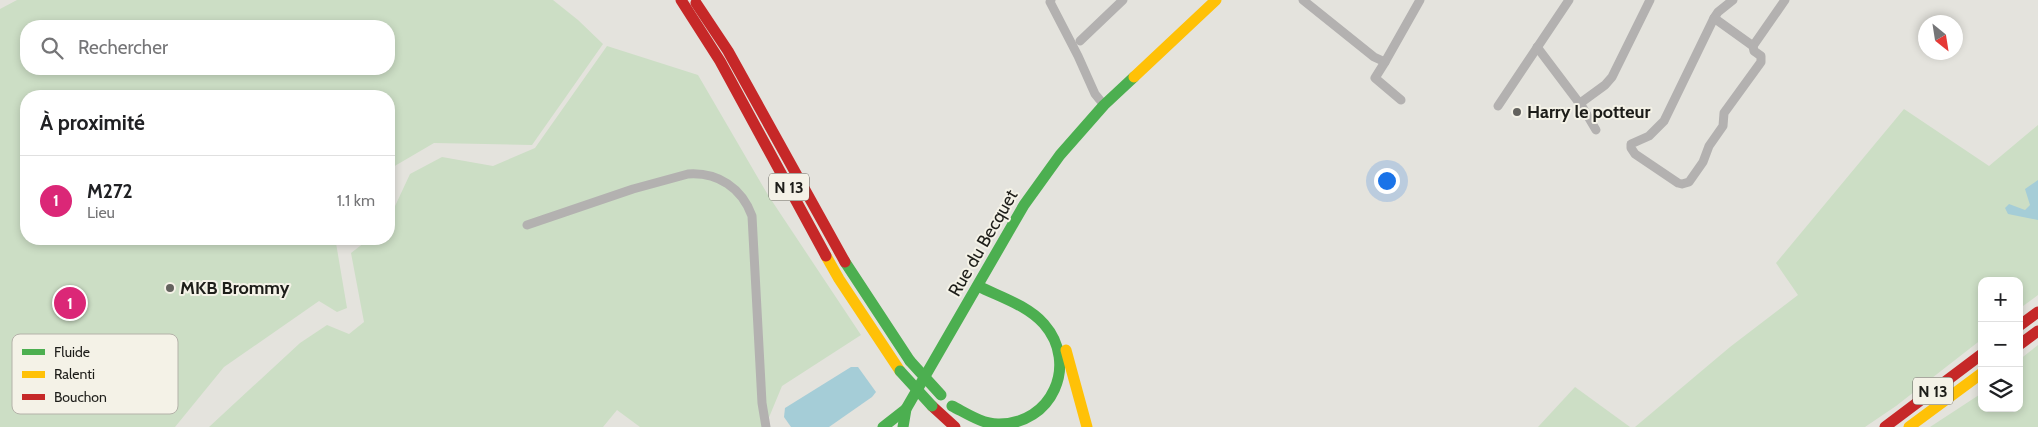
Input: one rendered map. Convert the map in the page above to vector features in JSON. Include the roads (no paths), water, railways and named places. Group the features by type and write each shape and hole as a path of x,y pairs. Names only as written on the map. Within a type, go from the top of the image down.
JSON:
{"main road":[{"name":"N 13","path":"680,0 720,62 839,279 900,371 932,406 955,427"},
{"name":"N 13","path":"694,0 728,51 850,272 910,360 941,395 975,427"},
{"name":"Rue du Becquet","path":"903,427 906,409 1024,206 1060,155 1104,105 1216,0"},
{"path":"952,406 985,421 997,424 1022,421 1033,416 1046,405 1056,392 1060,356 1050,331 1033,314 981,281"},
{"path":"981,281 1044,314 1059,332 1064,344 1086,427"},
{"path":"2023,323 2038,312"},
{"path":"2023,342 2038,331"},
{"name":"N 13","path":"1885,427 1978,357"},
{"name":"N 13","path":"1909,427 1978,376"},
{"name":"Rue du Becquet","path":"883,427 906,409"}],"street":[{"path":"1080,41 1123,0"},
{"path":"1303,0 1374,57 1384,62"},
{"path":"1401,100 1375,78 1420,0"},
{"path":"1498,106 1569,0"},
{"path":"1579,104 1605,85 1612,77 1650,0"},
{"path":"1714,18 1753,46 1754,51 1761,57 1761,62 1724,113 1723,126 1709,146 1704,162 1689,182 1682,184 1674,181 1635,154 1631,144 1649,136 1664,121 1714,18 1732,0"},
{"path":"1753,46 1785,0"},
{"path":"1050,1 1095,94 1104,105"},
{"path":"1537,47 1596,130"},
{"path":"527,225 580,206 682,175 696,173 713,177 722,180 737,190 745,200 752,216 762,403 766,427"}],"water":[{"path":"2038,180 2038,220 2008,214 2005,208 2009,204 2025,210 2030,205 2025,189"},
{"path":"851,367 858,367 876,392 872,397 829,427 791,427 784,417 785,408"}],"place":[{"name":"Harry le potteur","path":"1517,112"},
{"name":"MKB Brommy","path":"170,288"},
{"name":"M272","path":"70,303"}]}
